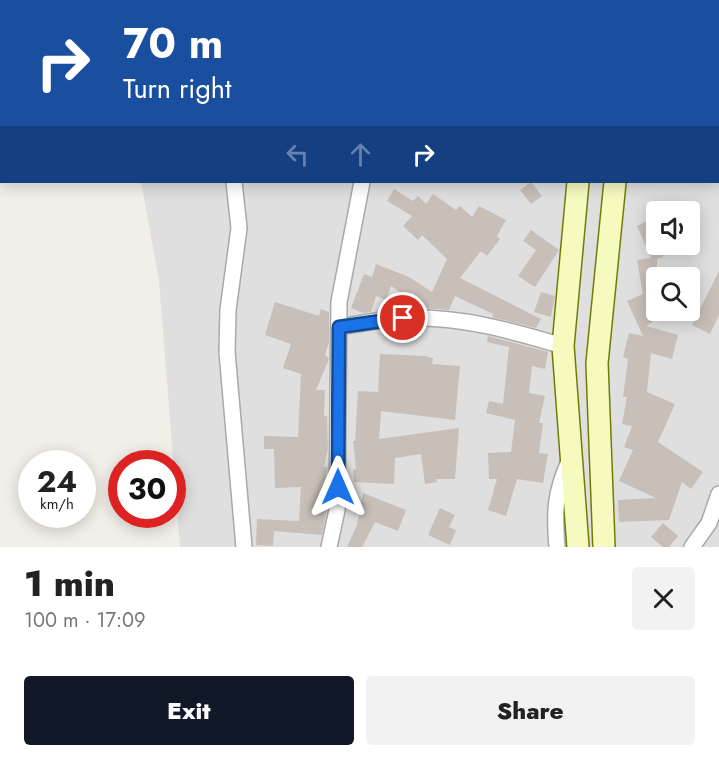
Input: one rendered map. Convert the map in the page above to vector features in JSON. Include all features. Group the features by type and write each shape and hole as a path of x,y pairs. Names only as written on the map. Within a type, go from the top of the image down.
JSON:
{"street":[{"path":"234,183 239,228 228,310 226,352 244,547"},
{"path":"329,547 337,510 339,302 362,183"},
{"path":"578,183 563,346 578,547"},
{"path":"604,547 597,363 615,183"},
{"path":"339,327 403,318 459,321 495,325 563,346"},
{"path":"557,547 554,505 558,484 571,456"},
{"path":"692,547 709,523 719,494"}],"shaded area":[{"path":"141,183 719,183 719,547 180,547 179,528 186,528 186,450 172,450 159,280"}],"building":[{"path":"532,183 542,196 531,204 520,190"},
{"path":"394,189 413,201 418,196 426,204 433,194 456,210 460,206 472,217 479,206 506,220 497,236 500,239 487,256 481,251 460,278 541,319 536,328 492,317 493,314 455,296 449,310 425,308 391,286 386,300 376,296 371,312 363,313 351,308 364,274 372,277 376,264 409,277 432,292 447,259 422,235 418,240 403,226 412,216 387,201"},
{"path":"646,222 646,247 637,226"},
{"path":"531,230 559,250 535,287 518,276 536,250 523,241"},
{"path":"650,255 665,255 657,259 657,267 646,267 646,321 654,321 646,326 678,335 672,359 651,353 647,392 675,404 658,442 703,472 691,489 682,482 669,520 619,522 618,500 656,498 619,481 633,450 624,447 632,426 622,424 627,397 623,397 628,359 623,357 629,333 643,336 627,301 643,294 637,260 651,258"},
{"path":"719,271 719,315 710,334 692,325 694,321 700,321 700,309"},
{"path":"541,292 555,296 551,317 534,312"},
{"path":"275,302 319,316 321,309 329,312 329,342 325,355 329,359 316,390 325,390 324,416 327,416 328,449 324,467 327,467 324,490 327,490 327,509 322,535 274,531 273,546 256,545 257,519 299,521 301,487 275,488 274,449 264,449 264,436 298,437 301,374 283,368 291,344 265,335"},
{"path":"488,336 548,352 545,369 532,366 529,393 545,396 539,423 543,423 539,453 548,454 543,483 517,479 506,516 488,510 497,479 489,479 488,453 511,452 515,420 486,413 489,401 503,404 509,347 487,342"},
{"path":"380,354 425,356 433,358 432,364 460,366 455,420 381,411 379,439 459,428 455,479 436,479 437,482 425,484 421,454 395,458 394,484 354,482 353,470 356,469 353,441 355,441 358,391 378,392"},
{"path":"363,493 406,510 398,531 375,522 362,547 347,547 357,525"},
{"path":"440,508 455,515 449,527 456,530 450,545 428,535"},
{"path":"663,523 678,536 669,547 663,547 651,537"}],"route":[{"path":"338,487 339,327 403,318"}]}
